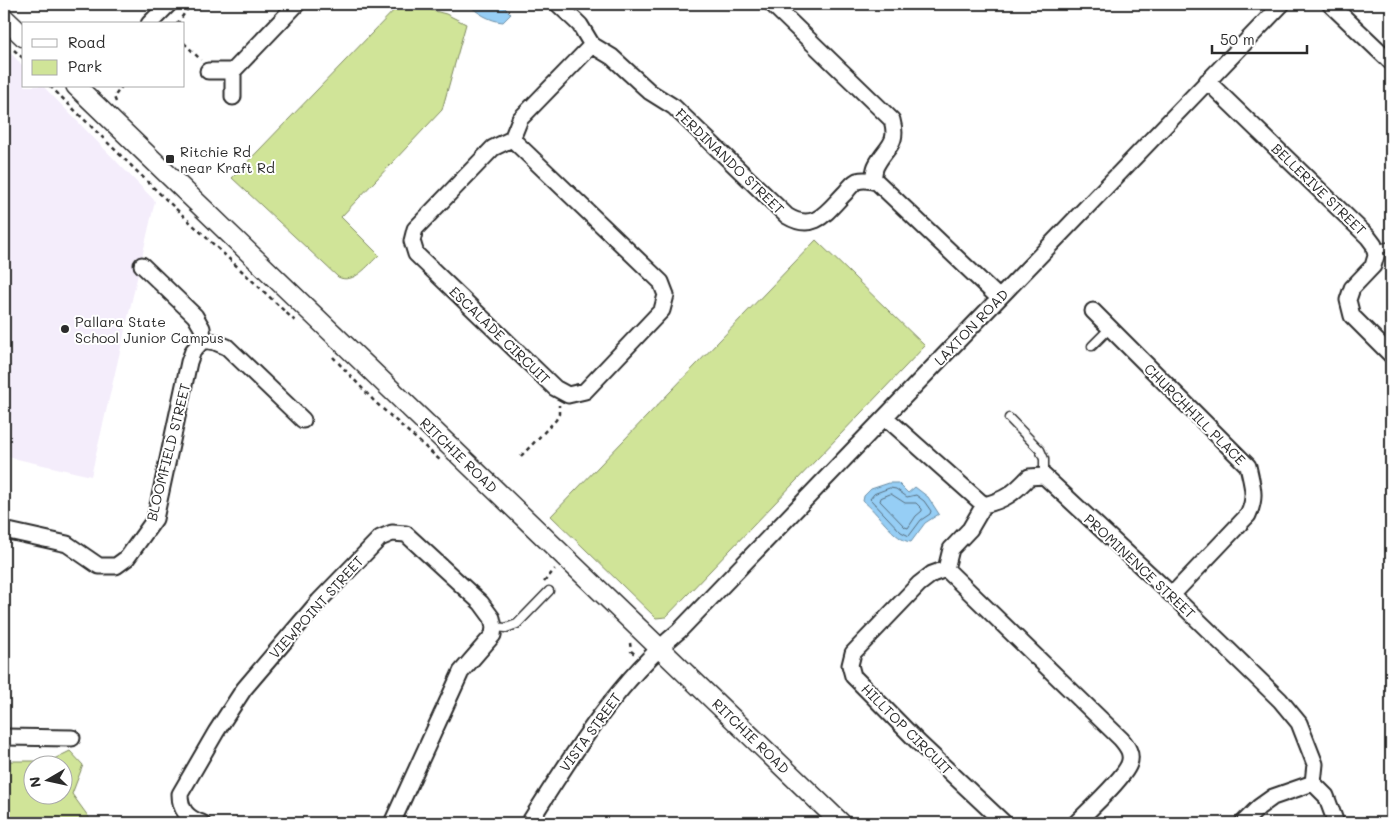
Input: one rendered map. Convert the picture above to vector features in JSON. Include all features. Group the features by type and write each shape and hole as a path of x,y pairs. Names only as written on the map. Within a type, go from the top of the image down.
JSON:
{"street":[{"path":"151,22 168,4"},
{"path":"233,97 233,71 297,4"},
{"name":"FERDINANDO STREET","path":"558,4 580,25 592,45 612,56 650,92 674,107 787,216 797,222 808,223 818,219 856,182 873,181"},
{"path":"772,4 892,120 895,132 892,143 876,167 873,181 877,182 999,298"},
{"name":"LAXTON ROAD","path":"659,647 679,631 1282,4"},
{"path":"1330,4 1391,62"},
{"path":"4,18 22,34"},
{"path":"512,139 520,119 592,45"},
{"path":"207,66 233,71"},
{"name":"BELLERIVE STREET","path":"1207,81 1368,237 1375,250"},
{"name":"RITCHIE ROAD","path":"83,88 841,823"},
{"name":"ESCALADE CIRCUIT","path":"512,139 661,282 666,296 662,310 585,391 568,395 554,388 416,254 412,243 415,229 493,148 512,139"},
{"path":"1375,250 1376,256 1373,266 1352,288 1348,300 1352,316 1391,354"},
{"path":"142,266 195,316 202,328 203,340 216,342 227,347 303,420"},
{"name":"CHURCHHILL PLACE","path":"1093,311 1248,466 1254,496 1248,515 1172,595"},
{"name":"BLOOMFIELD STREET","path":"4,530 67,544 98,566 116,566 127,558 155,519 189,362 193,351 203,340"},
{"path":"884,417 984,505"},
{"path":"1044,476 1028,477 1008,497 999,502 984,505 970,529 951,549 946,569 1122,739 1130,751 1130,763 1122,776 1076,823"},
{"name":"PROMINENCE STREET","path":"1044,476 1172,595 1280,700 1299,723 1315,764 1314,784"},
{"name":"VIEWPOINT STREET","path":"202,823 192,820 184,811 180,803 180,794 216,732 244,689 319,601 380,538 392,534 406,534 481,603 492,618 494,627"},
{"name":"HILLTOP CIRCUIT","path":"946,569 932,574 918,584 853,653 850,665 853,676 919,743 1004,823"},
{"path":"392,823 461,672 493,635 494,627"},
{"name":"VISTA STREET","path":"529,823 607,706 659,647"},
{"path":"4,737 72,738"},
{"path":"1243,823 1259,806 1273,797 1314,784 1326,796 1336,823"}],"lane":[{"path":"1375,250 1391,246"},
{"path":"1092,346 1110,328"},
{"path":"1009,418 1040,450 1044,459 1044,476"},
{"path":"494,627 506,628 517,624 549,590"}],"path":[{"path":"178,22 191,4"},
{"path":"185,44 207,66"},
{"path":"52,88 157,192 300,325"},
{"path":"328,352 374,402 448,467"},
{"path":"521,456 556,420 559,414 559,402"},
{"path":"629,639 631,651 645,663"}],"shaded area":[{"name":"Pallara State School Junior Campus","path":"4,46 22,65 22,88 45,88 155,201 91,476 4,456"}],"green space":[{"path":"400,4 424,4 431,10 446,14 466,24 442,110 341,217 379,255 360,273 344,279 338,277 232,178"},
{"path":"816,240 925,346 666,617 656,618 551,516"},
{"path":"70,751 83,765 72,794 72,754 64,754"},
{"path":"4,761 22,761 22,804 72,804 72,794 93,823 4,823"}],"water":[{"path":"468,4 501,4 511,14 503,22 493,20"},
{"path":"889,483 898,483 908,493 915,487 928,497 939,514 925,523 911,542 898,537 863,501 864,496 871,489"}],"place":[{"name":"Ritchie Rd near Kraft Rd","path":"170,159"},
{"name":"Pallara State School Junior Campus","path":"65,329"}]}
